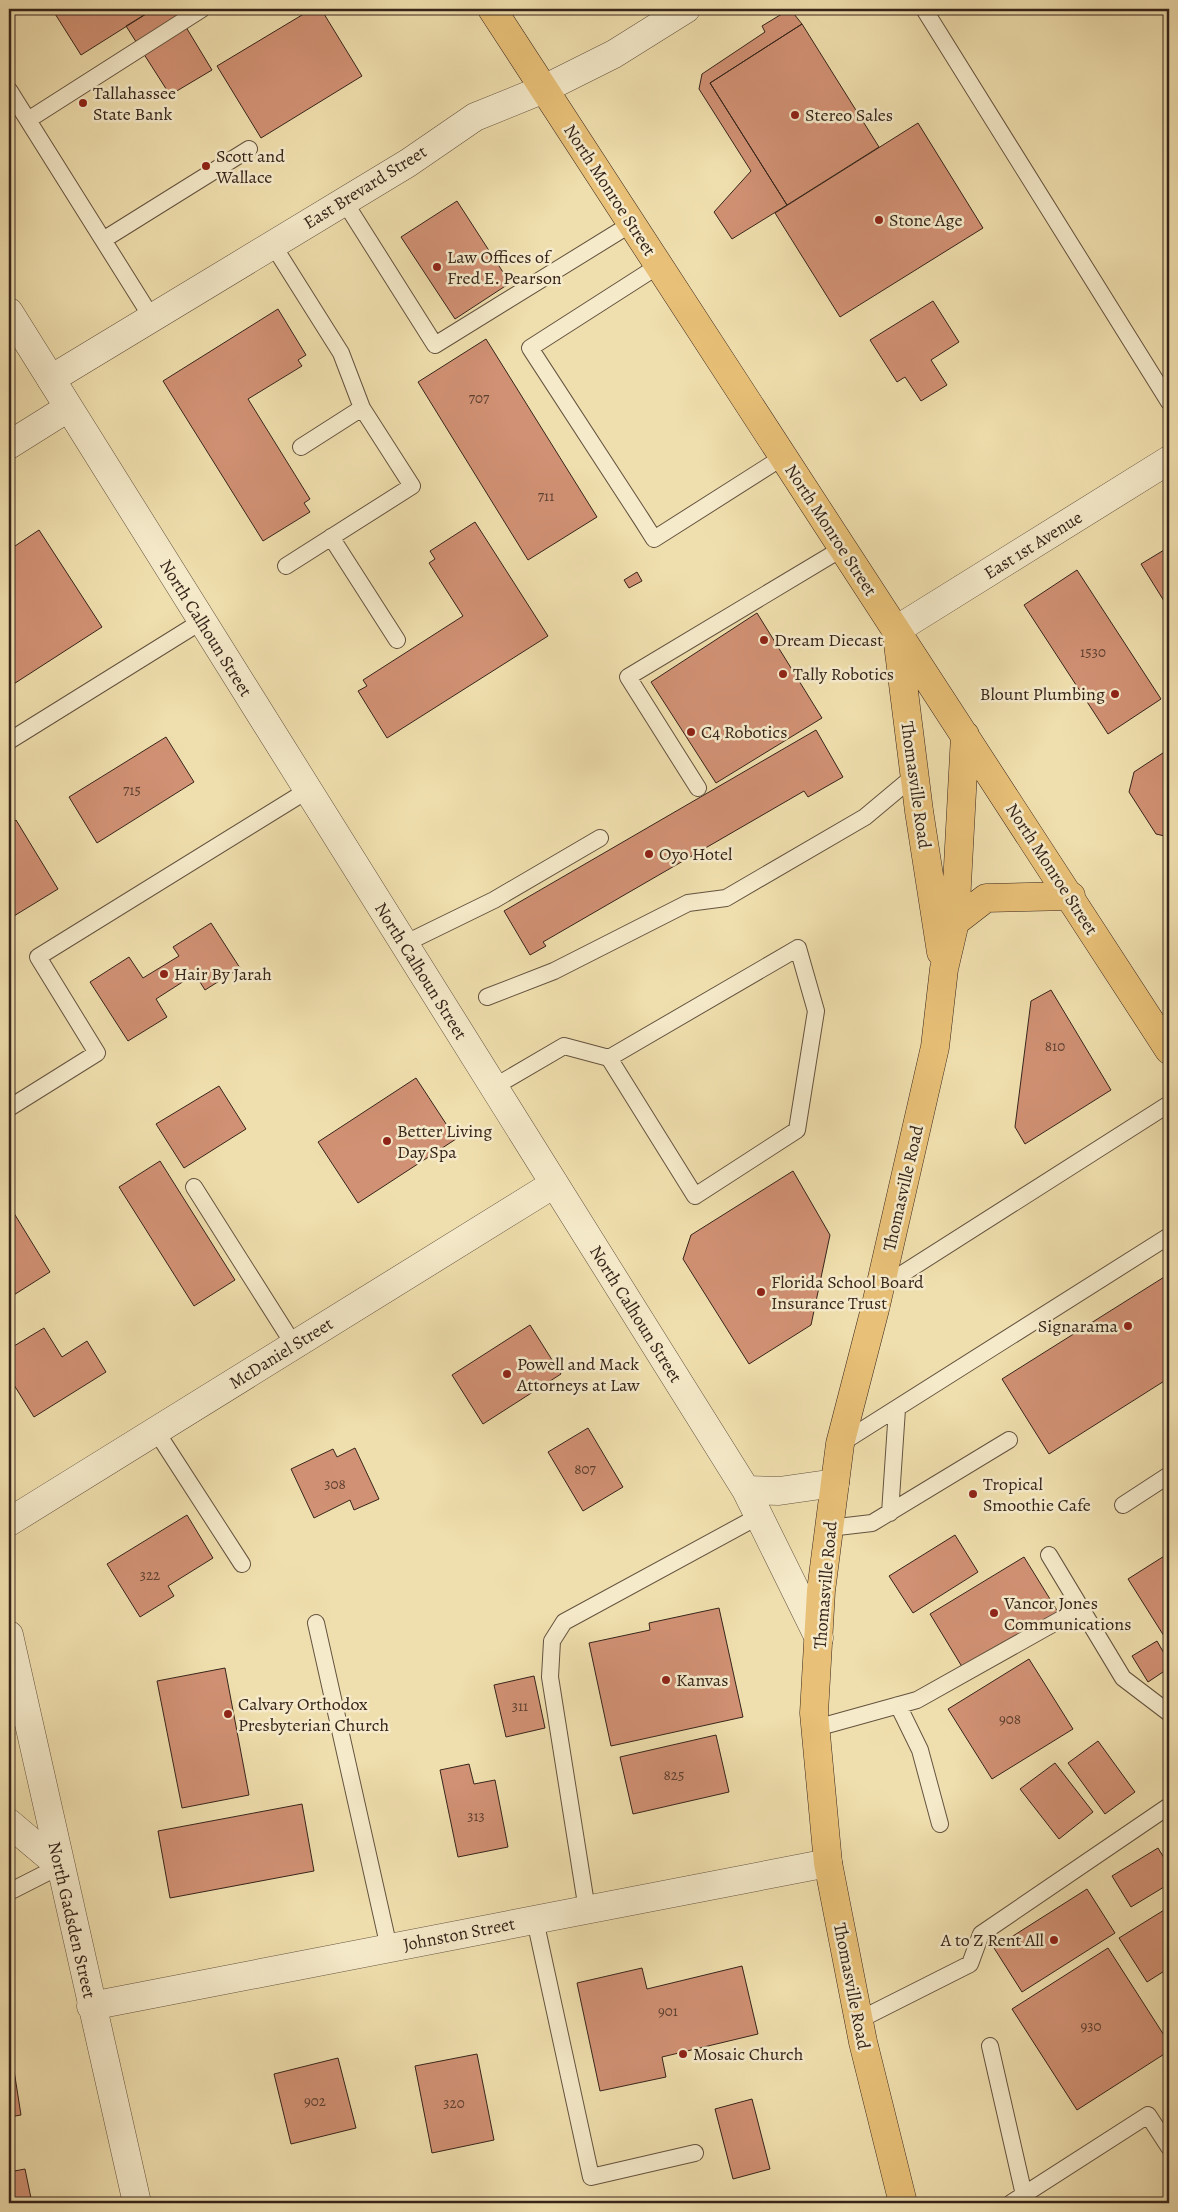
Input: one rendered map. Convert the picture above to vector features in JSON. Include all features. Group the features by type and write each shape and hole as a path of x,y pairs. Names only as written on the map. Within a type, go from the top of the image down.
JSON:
{"main road":[{"name":"North Monroe Street","path":"492,9 1071,896 1169,1050"},
{"name":"Thomasville Road","path":"896,630 914,776 944,969"},
{"name":"Thomasville Road","path":"903,2203 859,2020 828,1863 814,1713 821,1591 840,1444 880,1288 935,1047 944,969 955,922 965,735"},
{"path":"955,922 986,898 1071,896"}],"street":[{"name":"East Brevard Street","path":"51,379 408,162 475,117 544,89 614,54 686,9"},
{"name":"North Calhoun Street","path":"9,312 746,1490 819,1638"},
{"path":"9,445 68,408"},
{"name":"East 1st Avenue","path":"896,630 1169,460"},
{"name":"McDaniel Street","path":"9,1522 554,1184"},
{"path":"746,1490 779,1491 835,1483"},
{"name":"North Gadsden Street","path":"9,1635 91,2006 137,2203"},
{"path":"9,1823 60,1866"},
{"name":"Johnston Street","path":"91,2006 828,1863"}],"lane":[{"path":"28,120 202,9"},
{"path":"924,9 1169,402"},
{"path":"9,90 152,318"},
{"path":"102,240 249,149"},
{"path":"344,201 435,346 631,224"},
{"path":"273,245 341,353 362,408 412,486 286,566"},
{"path":"658,266 530,348 654,539 783,457"},
{"path":"301,447 362,408"},
{"path":"331,537 397,640"},
{"path":"698,788 628,677 843,548"},
{"path":"9,741 202,621"},
{"path":"486,997 554,971 688,902 726,898 866,817 914,776"},
{"path":"9,1108 97,1053 38,957 308,790"},
{"path":"404,944 494,900 600,838"},
{"path":"494,1087 564,1046 609,1058 695,1196 797,1130 816,1011 798,948 609,1058"},
{"path":"880,1288 1169,1104"},
{"path":"194,1187 294,1345"},
{"path":"840,1444 1169,1236"},
{"path":"890,1513 897,1408"},
{"path":"156,1431 242,1564"},
{"path":"830,1528 872,1523 1008,1440"},
{"path":"1123,1505 1169,1475"},
{"path":"587,1910 550,1677 552,1641 564,1622 759,1516"},
{"path":"1049,1555 1123,1678 1169,1712"},
{"path":"816,1728 917,1700 1080,1608"},
{"path":"316,1624 390,1948"},
{"path":"898,1705 920,1750 940,1824"},
{"path":"859,2020 970,1964 981,1934 1169,1806"},
{"path":"9,1892 60,1866"},
{"path":"535,1920 591,2177 695,2154"},
{"path":"990,2046 1018,2199 1148,2115 1169,2147"}],"building":[{"path":"52,9 154,9 81,55"},
{"path":"154,9 175,9 212,70 170,95 126,26"},
{"path":"312,9 321,9 362,76 261,138 217,66"},
{"path":"790,9 802,24 710,83 787,205 732,239 714,212 751,171 699,89 702,74 765,32 762,26"},
{"name":"Stereo Sales","path":"802,24 879,147 787,205 710,83"},
{"name":"Stone Age","path":"918,123 983,228 840,317 775,213"},
{"path":"457,201 510,283 455,319 401,237"},
{"path":"933,301 959,342 931,360 947,385 921,401 905,377 897,382 870,340"},
{"path":"278,309 306,355 298,360 302,366 248,399 310,499 304,503 310,512 263,541 163,381"},
{"path":"486,339 597,517 528,560 418,382"},
{"path":"475,522 548,636 387,738 358,691 367,686 363,680 463,616 429,563 435,559 430,551"},
{"path":"39,530 102,627 9,687 9,550"},
{"path":"1169,547 1169,609 1141,564"},
{"path":"1077,570 1161,699 1108,734 1024,605"},
{"path":"637,572 642,581 629,588 624,580"},
{"path":"757,613 822,718 716,783 651,682"},
{"name":"Oyo Hotel","path":"816,730 843,777 808,797 804,791 543,942 546,946 530,955 504,911"},
{"path":"166,737 194,782 97,843 69,797"},
{"path":"1169,749 1169,837 1156,834 1129,792 1134,772"},
{"path":"16,820 58,889 9,919 9,825"},
{"path":"211,923 240,968 205,990 195,974 156,999 167,1017 128,1041 90,982 129,957 143,978 179,956 173,947"},
{"path":"1051,990 1111,1090 1025,1144 1015,1127 1031,1001"},
{"name":"Better Living Day Spa","path":"416,1078 456,1139 358,1203 318,1142"},
{"path":"219,1086 246,1129 184,1168 156,1124"},
{"path":"160,1161 235,1280 194,1306 119,1187"},
{"name":"Florida School Board Insurance Trust","path":"793,1171 830,1235 811,1325 749,1364 683,1259 691,1235"},
{"path":"12,1210 50,1272 9,1298 9,1212"},
{"name":"Signarama","path":"1169,1274 1169,1378 1049,1454 1002,1379"},
{"name":"Powell and Mack Attorneys at Law","path":"530,1325 561,1374 483,1424 452,1375"},
{"path":"44,1328 62,1357 87,1341 106,1372 34,1417 9,1377 9,1349"},
{"path":"588,1428 623,1487 583,1511 548,1452"},
{"path":"355,1448 379,1499 354,1510 350,1500 314,1518 291,1469 333,1449 337,1457"},
{"path":"187,1515 213,1558 168,1586 174,1596 140,1617 107,1564"},
{"path":"955,1535 978,1572 913,1613 889,1576"},
{"path":"1169,1553 1169,1644 1128,1579"},
{"name":"Vancor Jones Communications","path":"1024,1557 1058,1612 964,1670 930,1614"},
{"name":"Kanvas","path":"719,1608 743,1717 611,1746 589,1643 650,1630 649,1623"},
{"path":"1157,1641 1169,1662 1169,1668 1148,1682 1132,1656"},
{"path":"1029,1659 1073,1729 992,1779 948,1709"},
{"path":"225,1668 249,1795 182,1808 157,1681"},
{"path":"534,1676 545,1728 506,1737 494,1685"},
{"path":"716,1735 729,1792 633,1814 620,1757"},
{"path":"1098,1741 1135,1792 1105,1814 1068,1763"},
{"path":"1055,1763 1093,1812 1059,1839 1020,1789"},
{"path":"469,1764 474,1784 495,1780 508,1847 458,1857 440,1770"},
{"path":"302,1804 314,1871 170,1898 158,1831"},
{"path":"1158,1848 1169,1866 1169,1884 1131,1907 1112,1876"},
{"name":"A to Z Rent All","path":"1087,1889 1115,1933 1022,1992 994,1948"},
{"path":"1169,1907 1169,1968 1147,1982 1119,1938"},
{"path":"1108,1948 1169,2043 1169,2051 1077,2110 1012,2009"},
{"path":"742,1966 758,2034 662,2057 666,2077 600,2091 577,1983 642,1968 647,1989"},
{"path":"477,2054 494,2140 432,2153 415,2066"},
{"path":"338,2058 356,2128 291,2144 274,2074"},
{"path":"13,2064 21,2115 9,2117 9,2065"},
{"path":"752,2099 770,2169 733,2179 715,2109"},
{"path":"25,2169 32,2203 9,2203 9,2172"}],"place":[{"name":"Tallahassee State Bank","path":"83,103"},
{"name":"Stereo Sales","path":"795,115"},
{"name":"Scott and Wallace","path":"206,166"},
{"name":"Stone Age","path":"879,220"},
{"name":"Law Offices of Fred E. Pearson","path":"437,267"},
{"name":"Dream Diecast","path":"764,640"},
{"name":"Tally Robotics","path":"783,674"},
{"name":"Blount Plumbing","path":"1115,694"},
{"name":"C4 Robotics","path":"691,732"},
{"name":"Oyo Hotel","path":"649,854"},
{"name":"Hair By Jarah","path":"164,974"},
{"name":"Better Living Day Spa","path":"387,1141"},
{"name":"Florida School Board Insurance Trust","path":"761,1292"},
{"name":"Signarama","path":"1128,1326"},
{"name":"Powell and Mack Attorneys at Law","path":"507,1374"},
{"name":"Tropical Smoothie Cafe","path":"973,1494"},
{"name":"Vancor Jones Communications","path":"994,1613"},
{"name":"Kanvas","path":"666,1680"},
{"name":"Calvary Orthodox Presbyterian Church","path":"228,1714"},
{"name":"A to Z Rent All","path":"1054,1940"},
{"name":"Mosaic Church","path":"683,2054"}]}
